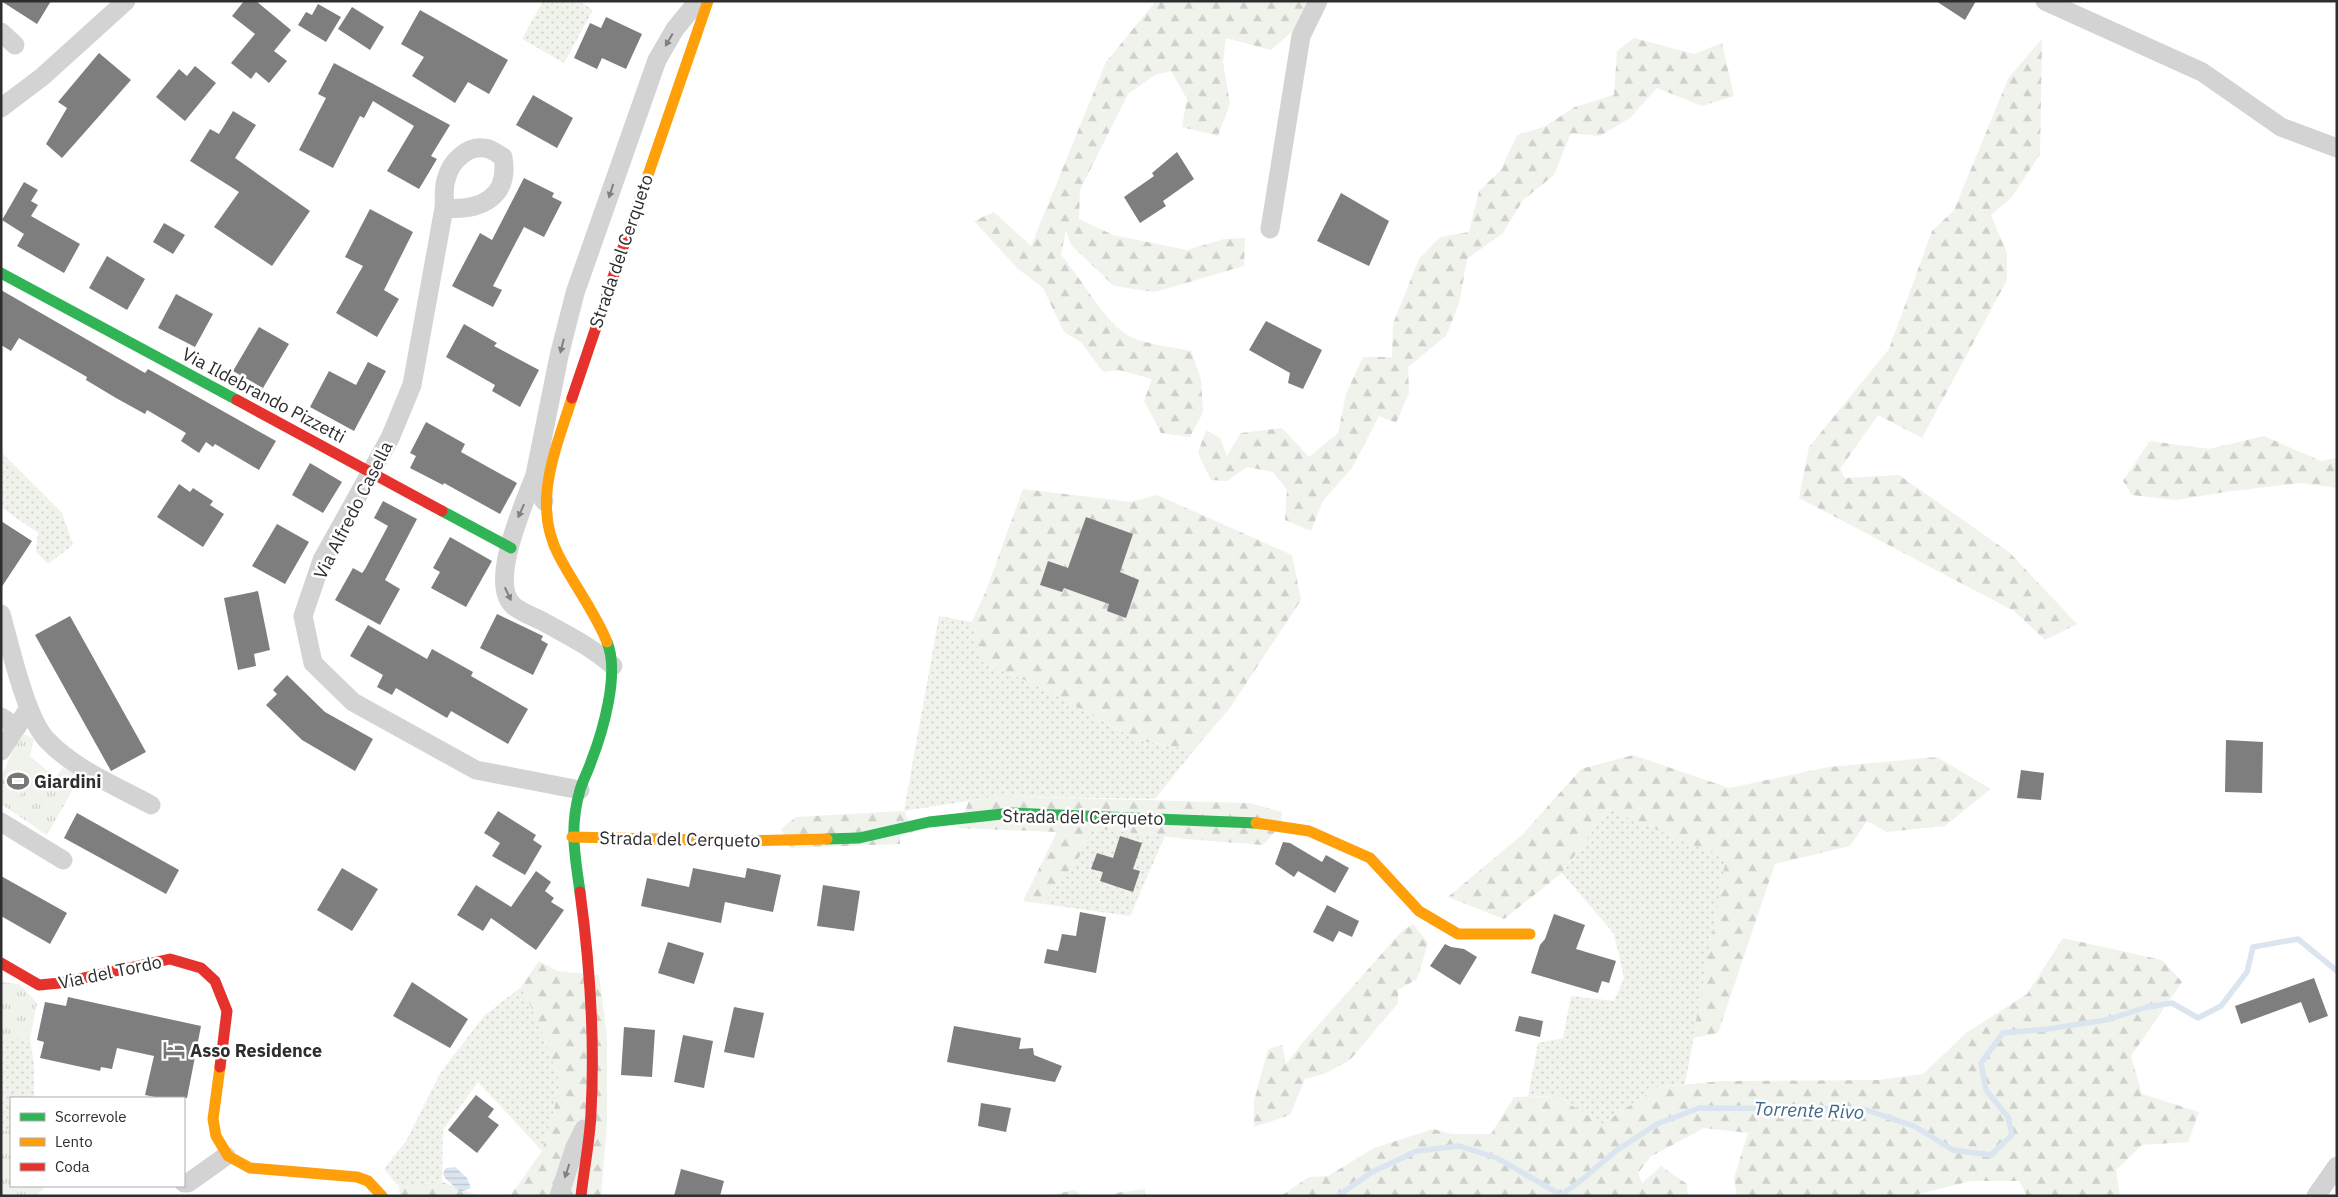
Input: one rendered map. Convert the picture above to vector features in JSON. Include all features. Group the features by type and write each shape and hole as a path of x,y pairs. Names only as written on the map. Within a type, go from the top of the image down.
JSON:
{"street":[{"path":"1,108 42,77 126,1"},
{"name":"Strada del Cerqueto","path":"613,666 598,653 582,643 514,606 505,594 503,582 516,521 536,475 559,356 574,293 657,60 675,29 698,1"},
{"name":"Strada del Cerqueto","path":"581,1196 591,1115 593,1062 587,943 572,836 580,790 592,760 610,694 613,666 609,646 600,627 558,555 548,530 546,503 551,466 579,377 635,208 708,1"},
{"path":"1270,229 1301,36 1318,1"},
{"path":"2045,1 2202,72 2281,127 2337,148"},
{"path":"1,32 15,44"},
{"name":"Via Alfredo Casella","path":"444,208 412,385 390,438 322,560 303,616 313,662 353,702 476,770 580,790"},
{"name":"Via Ildebrando Pizzetti","path":"1,273 511,548"},
{"name":"Strada del Cerqueto","path":"536,475 538,488 546,503"},
{"path":"1,614 29,708 46,740 74,762 151,805"},
{"path":"1,751 9,722 29,708"},
{"name":"Strada del Cerqueto","path":"572,836 744,841 859,838 929,822 1011,813 1248,822 1309,830 1370,858 1419,911 1458,934 1530,934"},
{"path":"1,822 63,860"},
{"name":"Via del Tordo","path":"1,963 39,986 170,959 187,961 202,968 215,980 224,995 227,1012 213,1119 214,1133 218,1145 226,1156"},
{"path":"559,1196 575,1147 591,1115"},
{"path":"185,1183 188,1183 226,1156 238,1164 250,1168 357,1177 368,1181 382,1196"},
{"path":"2316,1196 2337,1166"}],"green space":[{"path":"543,1 579,1 593,10 564,63 522,39"},
{"path":"1156,1 1307,1 1293,31 1271,50 1226,38 1223,62 1230,104 1218,136 1182,127 1187,99 1171,71 1155,75 1128,94 1080,190 1079,219 1113,235 1187,250 1224,239 1245,238 1244,266 1155,292 1114,286 1071,245 1066,230 1061,255 1100,308 1117,327 1133,338 1191,351 1201,379 1203,412 1190,437 1161,433 1144,401 1152,379 1119,370 1103,372 1081,342 1064,332 1043,288 1017,268 974,221 994,212 1031,246 1106,62"},
{"path":"1634,38 1694,54 1722,43 1734,96 1702,106 1657,88 1630,118 1600,136 1571,133 1554,175 1523,200 1503,233 1467,259 1459,304 1446,336 1408,367 1409,393 1396,423 1379,416 1352,468 1323,501 1311,531 1285,520 1287,490 1273,472 1247,467 1227,481 1211,480 1198,453 1206,430 1220,438 1227,456 1241,433 1282,428 1309,457 1338,433 1346,394 1363,357 1392,357 1393,324 1419,259 1440,237 1469,232 1479,191 1501,170 1517,135 1544,127 1575,107 1614,95 1617,51"},
{"path":"2042,39 2040,154 2012,197 1991,215 2007,253 2007,280 1922,438 1878,415 1840,469 1845,478 1899,475 2010,553 2077,624 2045,640 2014,611 1799,498 1809,447 1889,349 1932,231 1954,210 2009,77"},
{"path":"2264,436 2321,461 2337,458 2337,488 2301,483 2175,500 2132,495 2123,481 2150,441 2209,449"},
{"path":"1,452 62,513 73,545 48,564 36,552 38,533 1,507"},
{"path":"1023,489 1131,502 1157,495 1292,555 1301,600 1230,708 1194,750 1137,740 1045,689 980,661 972,622 986,591"},
{"path":"939,616 972,622 981,661 1045,689 1137,740 1194,750 1155,799 1000,796 904,811"},
{"path":"24,734 34,739 30,756 55,777 63,768 80,777 47,835 1,804 1,777 16,745"},
{"path":"1633,755 1729,788 1829,767 1937,757 1991,789 1945,826 1887,832 1867,821 1850,846 1775,864 1718,1033 1693,1038 1726,859 1608,809 1562,873 1504,919 1448,897 1523,834 1581,769"},
{"name":"Giardini","path":"18,763 35,773 13,806 1,798 1,789"},
{"path":"1000,796 1250,803 1282,812 1281,825 1263,845 1186,839 1092,828 1077,862 1043,904 1023,901 1057,832 958,828 969,801"},
{"path":"1608,809 1727,859 1685,1084 1658,1087 1602,1124 1556,1096 1528,1096 1538,1043 1563,1038 1571,996 1614,1001 1624,978 1614,934 1562,873"},
{"path":"904,811 914,832 900,835 900,844 790,848 781,829 796,817"},
{"path":"1092,828 1165,836 1130,916 1043,904 1077,862"},
{"path":"1413,924 1428,943 1417,979 1398,990 1398,1003 1350,1060 1324,1074 1305,1079 1290,1115 1254,1127 1254,1101 1268,1049 1282,1045 1286,1064 1304,1041 1403,930"},
{"path":"2063,938 2162,960 2182,982 2131,1056 2142,1094 2199,1112 2188,1142 2142,1145 2116,1170 2120,1196 2027,1196 2019,1181 1971,1181 1911,1196 1737,1196 1734,1178 1748,1133 1704,1128 1650,1157 1638,1173 1642,1183 1661,1166 1687,1184 1688,1196 1281,1196 1309,1177 1328,1176 1374,1148 1433,1129 1452,1134 1491,1134 1514,1097 1556,1096 1602,1124 1658,1087 1722,1081 1878,1080 1923,1074 1966,1033 2027,994"},
{"path":"539,961 557,971 599,975 607,1036 607,1124 601,1196 510,1196 542,1151 561,1085 539,1023 521,987"},
{"path":"1,982 19,984 37,1003 30,1038 1,1038"},
{"path":"521,987 539,1023 561,1085 542,1151 478,1082 443,1130 442,1182 399,1187 384,1169 406,1141 441,1072 484,1016"},
{"path":"1,1038 30,1038 34,1065 34,1097 10,1097 10,1130 1,1131"},
{"path":"10,1130 10,1187 45,1187 36,1196 1,1196 1,1131"},
{"path":"442,1182 480,1196 400,1196 399,1187"},
{"path":"1145,1189 1145,1196 1115,1196 1115,1193"},
{"path":"1075,1190 1083,1196 1046,1196"}],"shaded area":[{"path":"455,1167 467,1178 471,1188 460,1192 445,1178 443,1173 446,1168"}],"building":[{"path":"1,1 51,1 37,24"},
{"path":"244,1 256,1 291,30 274,51 287,61 269,83 256,72 251,79 231,63 255,34 232,16"},
{"path":"1936,1 1976,1 1965,20"},
{"path":"318,4 341,17 326,42 298,25 306,12 312,15"},
{"path":"352,7 384,27 370,50 338,29"},
{"path":"420,10 508,60 489,94 468,82 455,103 412,76 424,57 401,44"},
{"path":"606,17 642,34 626,69 602,58 597,69 574,58 590,23 601,28"},
{"path":"99,53 131,80 62,158 46,144 67,108 58,102"},
{"path":"334,63 450,125 431,156 437,159 419,189 387,171 414,126 373,101 364,118 360,116 333,168 299,150 326,98 318,94"},
{"path":"195,66 216,83 185,121 156,97 179,69 187,76"},
{"path":"533,95 573,118 557,148 516,125"},
{"path":"233,111 256,125 235,158 310,211 272,266 214,227 239,192 190,161 210,129 219,134"},
{"path":"1177,152 1194,179 1163,201 1166,206 1140,223 1124,197 1154,176 1152,173"},
{"path":"524,178 554,193 552,197 562,202 544,237 524,227 493,286 502,290 493,307 452,286 480,233 492,240"},
{"path":"24,182 38,190 31,201 38,205 31,216 80,244 64,273 17,246 24,234 2,220"},
{"path":"1341,193 1389,221 1369,266 1317,241"},
{"path":"370,209 413,232 384,290 399,299 377,337 336,313 363,266 345,257"},
{"path":"164,223 185,235 173,254 153,242"},
{"path":"107,256 145,279 127,310 89,288"},
{"path":"1,290 145,373 148,369 276,441 259,470 215,444 213,447 206,442 199,453 181,441 186,433 147,410 145,414 116,398 86,380 87,377 19,338 11,351 1,345"},
{"path":"176,294 213,314 195,347 158,328"},
{"path":"1266,321 1322,350 1303,389 1288,383 1290,373 1249,350"},
{"path":"464,324 497,343 494,346 539,370 520,407 492,391 495,385 446,357"},
{"path":"259,327 289,344 263,388 233,371"},
{"path":"368,362 386,371 354,431 310,407 329,371 356,385"},
{"path":"426,422 465,444 461,452 517,483 500,514 444,483 443,485 410,468 416,456 410,453"},
{"path":"310,463 342,482 323,513 292,495"},
{"path":"179,484 190,492 193,488 213,501 210,505 224,514 203,547 157,517"},
{"path":"383,501 417,519 385,580 400,589 380,625 335,600 353,568 362,573 365,569 388,526 374,518"},
{"path":"1086,517 1133,534 1120,572 1139,580 1126,618 1107,611 1109,604 1064,588 1062,592 1040,585 1048,561 1068,568"},
{"path":"1,521 32,541 1,588"},
{"path":"277,524 309,542 285,584 252,566"},
{"path":"450,537 492,561 466,607 431,588 440,572 433,568"},
{"path":"258,591 270,650 254,654 256,666 238,670 224,598"},
{"path":"497,614 543,636 541,640 548,644 533,675 480,648"},
{"path":"70,616 146,752 111,771 35,635"},
{"path":"368,625 427,659 432,649 473,672 471,676 528,709 508,744 451,711 447,718 396,688 392,695 377,687 383,675 350,656"},
{"path":"287,675 325,712 373,739 355,771 302,740 266,705 277,694 273,690"},
{"path":"2226,740 2263,742 2262,793 2225,792"},
{"path":"2021,770 2044,773 2041,800 2017,798"},
{"path":"498,811 536,835 533,840 542,846 525,875 492,856 500,843 484,833"},
{"path":"77,813 179,870 166,894 64,838"},
{"path":"1120,836 1142,843 1133,869 1140,871 1133,892 1100,881 1103,872 1091,869 1097,853 1113,858"},
{"path":"1283,842 1290,843 1322,862 1326,855 1349,868 1335,893 1298,871 1294,877 1275,864"},
{"path":"342,868 378,889 352,931 317,910"},
{"path":"693,868 745,878 747,868 781,875 773,912 725,902 721,923 641,906 647,878 689,887"},
{"path":"536,871 551,882 545,891 554,898 551,902 564,910 536,950 491,918 483,931 457,915 476,885 511,907"},
{"path":"1,876 67,913 50,944 1,916"},
{"path":"823,885 860,891 854,931 817,926"},
{"path":"1327,905 1359,921 1352,937 1339,931 1333,942 1313,932"},
{"path":"1080,912 1106,917 1096,973 1044,963 1047,949 1058,951 1062,934 1076,936"},
{"path":"1554,914 1585,925 1576,949 1616,961 1609,983 1602,981 1598,993 1531,973 1540,945 1545,939"},
{"path":"668,942 704,953 694,984 658,973"},
{"path":"1445,944 1464,949 1477,957 1460,985 1430,966"},
{"path":"2314,978 2328,1016 2309,1023 2301,1002 2241,1024 2235,1006"},
{"path":"412,982 468,1019 450,1048 393,1016"},
{"path":"68,997 201,1026 187,1098 145,1095 154,1056 117,1048 112,1069 101,1067 100,1071 40,1058 44,1042 37,1040 45,1002 66,1006"},
{"path":"734,1007 764,1013 754,1058 724,1052"},
{"path":"1519,1016 1543,1021 1540,1037 1515,1031"},
{"path":"954,1026 1021,1038 1019,1049 1033,1048 1034,1055 1062,1066 1055,1082 947,1062"},
{"path":"624,1027 655,1030 652,1077 621,1075"},
{"path":"683,1035 713,1041 704,1088 674,1082"},
{"path":"476,1095 494,1109 488,1117 499,1125 477,1153 448,1130"},
{"path":"981,1103 1011,1108 1006,1132 978,1126"},
{"path":"681,1169 724,1181 720,1196 674,1196"}],"waterway":[{"name":"Torrente Rivo","path":"1338,1196 1372,1172 1417,1151 1459,1146 1497,1158 1561,1195 1617,1150 1657,1124 1699,1108 1863,1109 1914,1126 1953,1150 1991,1155 2012,1135 2008,1117 1986,1090 1981,1063 2003,1033 2048,1029 2106,1020 2147,1007 2172,1003 2198,1018 2221,1006 2247,972 2253,947 2298,939 2337,971"}],"traffic: fast":[{"path":"1,273 237,400"},
{"path":"442,511 511,548"},
{"path":"580,892 574,841 575,817 580,790 605,719 612,669 611,655 607,642"},
{"path":"827,839 859,838 929,822 1011,813 1256,823"}],"traffic: slow":[{"path":"627,236 708,1"},
{"path":"572,398 553,457 549,477 547,517 551,536 559,556 597,620 607,642"},
{"path":"1256,823 1309,831 1370,858 1419,911 1458,934 1530,934"},
{"path":"572,837 744,841 827,839"},
{"path":"220,1067 213,1119 216,1136 228,1156 250,1168 357,1177 368,1181 382,1196"}],"traffic: jam":[{"path":"572,398 627,236"},
{"path":"237,400 442,511"},
{"path":"580,892 589,974 592,1030 590,1123 581,1196"},
{"path":"1,963 39,985 60,983 170,959 201,968 215,981 227,1011 220,1067"}],"place":[{"name":"Giardini","path":"18,781"},
{"name":"Asso Residence","path":"174,1050"}]}
